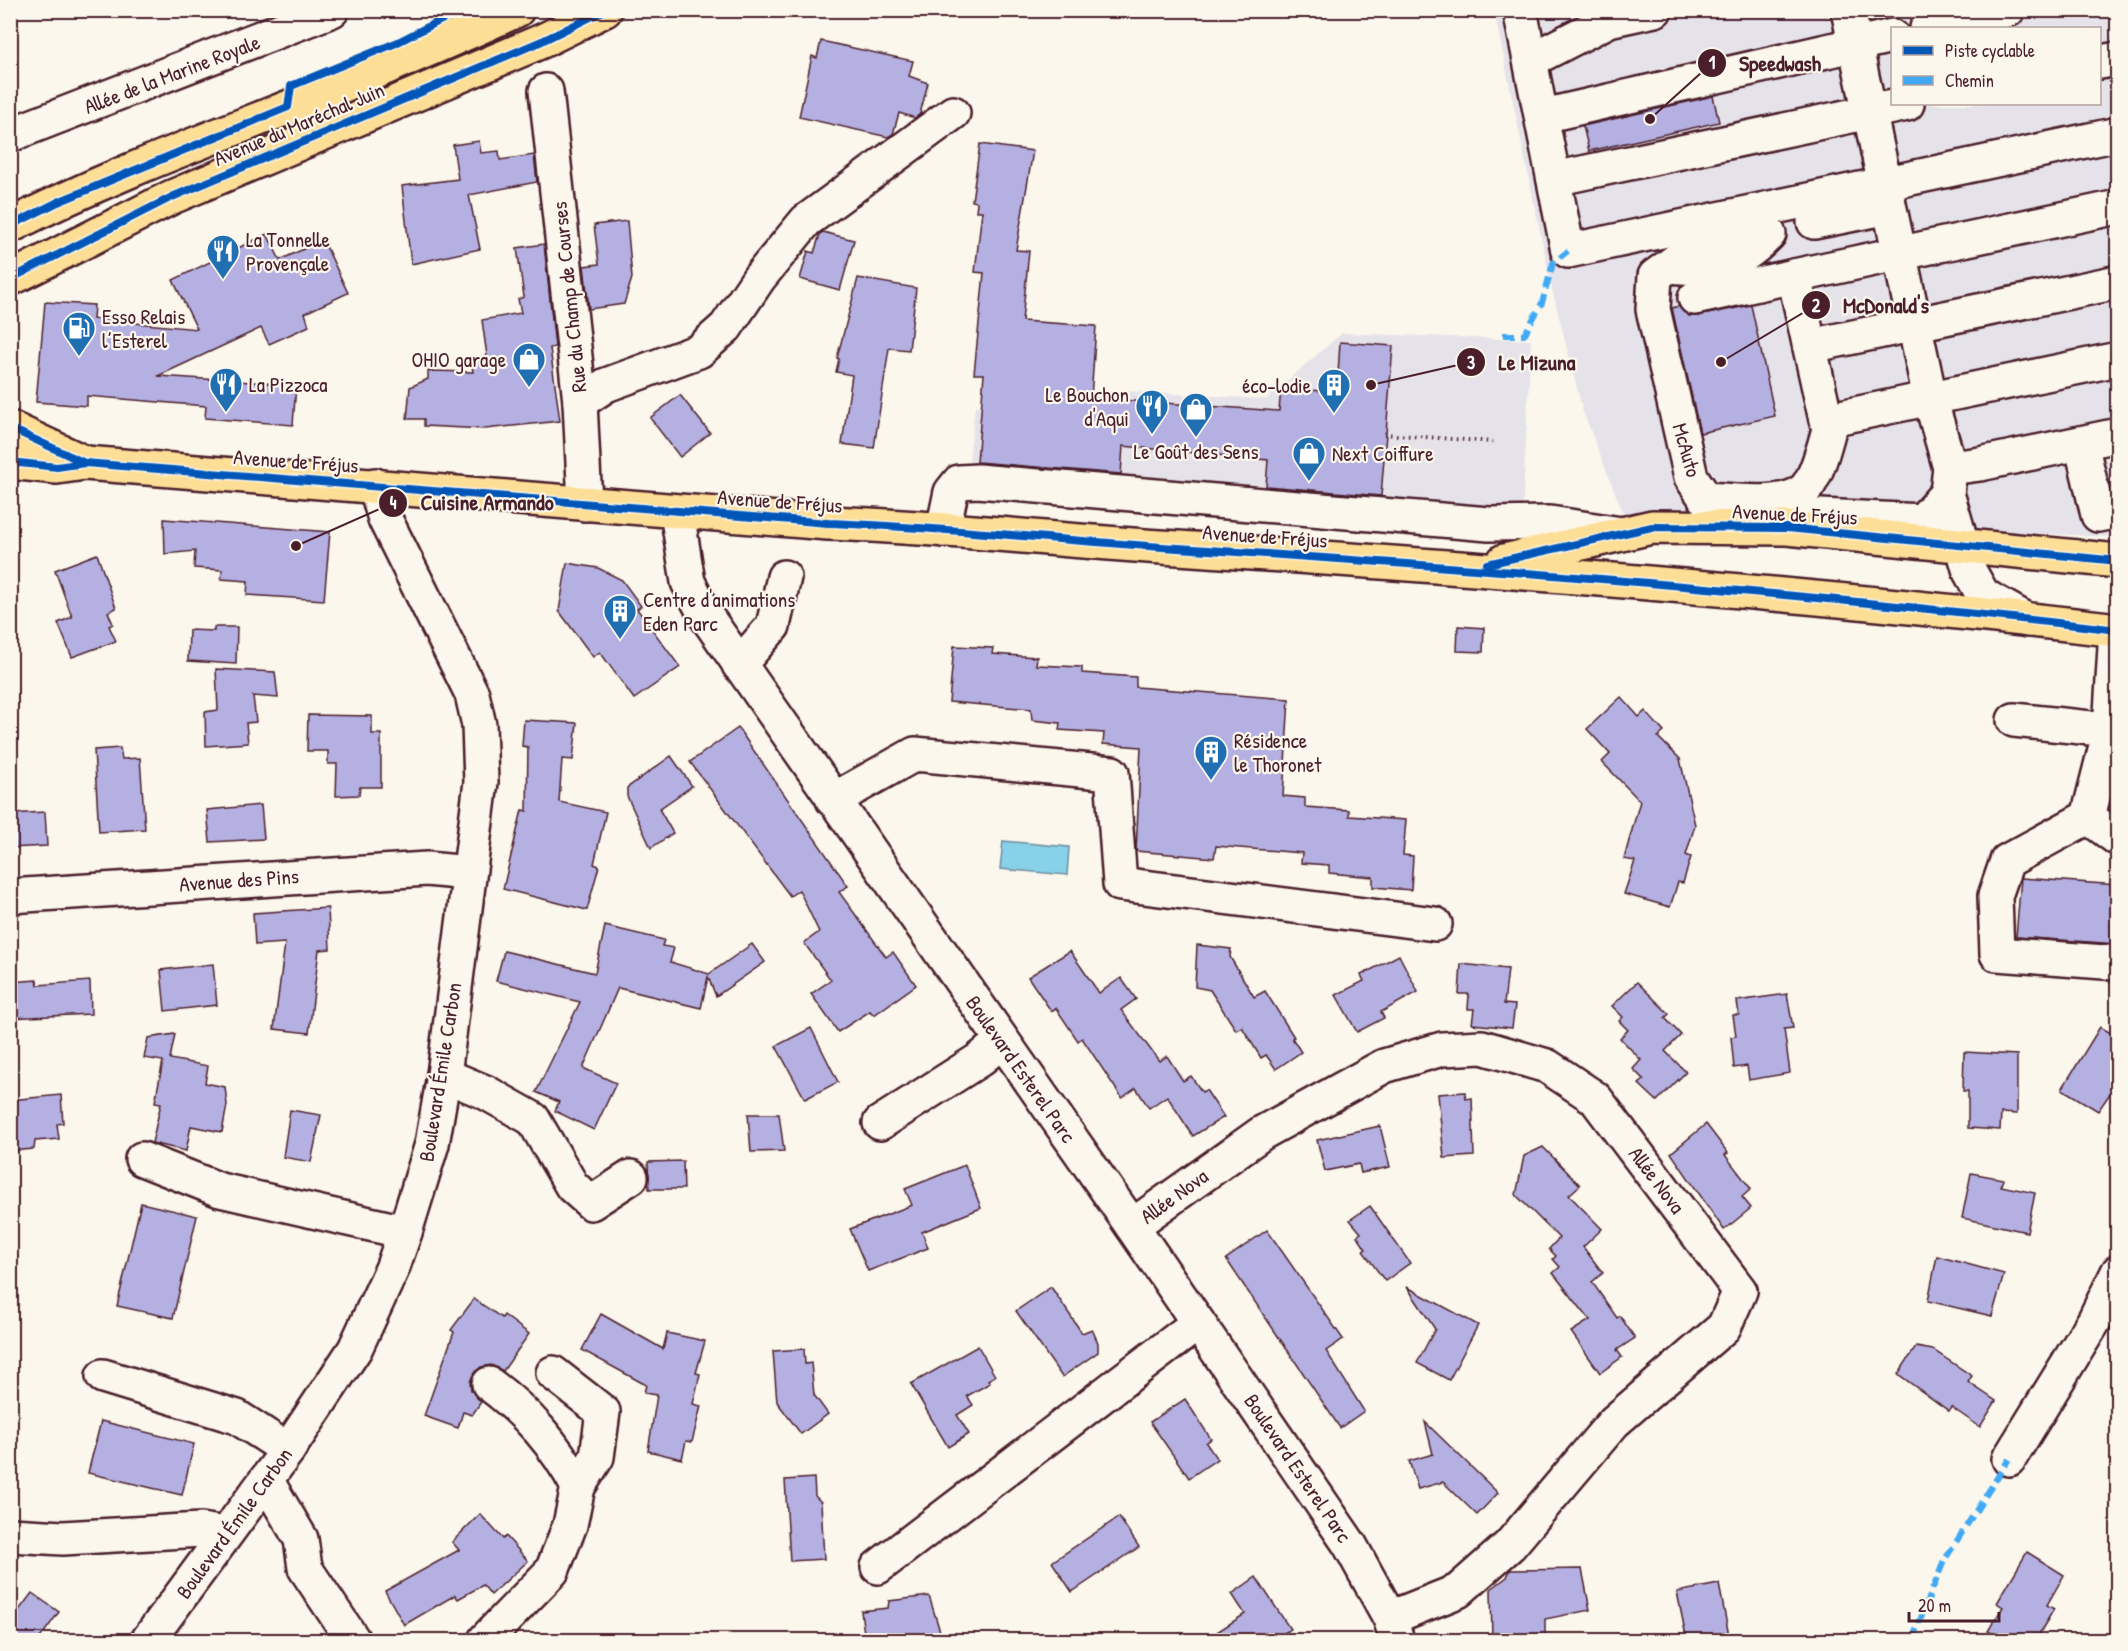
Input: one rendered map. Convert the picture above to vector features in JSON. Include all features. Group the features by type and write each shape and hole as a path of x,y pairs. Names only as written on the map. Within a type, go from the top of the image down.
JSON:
{"main road":[{"name":"Avenue du Maréchal Juin","path":"10,226 58,202 439,46 517,10"},
{"name":"Avenue du Maréchal Juin","path":"10,279 172,197 542,41 605,10"},
{"name":"Avenue de Fréjus","path":"10,428 85,463"},
{"name":"Avenue de Fréjus","path":"10,462 57,467 85,463 375,485 677,512 1473,568 2117,630"},
{"name":"Avenue de Fréjus","path":"1473,568 1652,527 1787,528 2118,561"}],"street":[{"name":"Allée de la Marine Royale","path":"10,135 332,10"},
{"path":"1521,10 1568,251 1887,196 2118,135"},
{"path":"1531,60 1608,15 1655,10"},
{"path":"1848,10 1929,398 1970,572 1983,595 2027,620"},
{"path":"1931,27 2007,10"},
{"path":"1542,116 1891,36"},
{"path":"2101,63 2118,59"},
{"name":"Rue du Champ de Courses","path":"546,90 580,402 585,504"},
{"path":"1554,179 1902,105"},
{"path":"580,402 606,385 699,351 726,327 759,278 806,221 953,113"},
{"name":"McAuto","path":"1832,419 1822,454 1805,489 1781,501 1706,499 1691,477 1653,309 1655,276 1688,252 1719,242 1772,231 1887,196"},
{"path":"1695,298 2118,207"},
{"path":"1794,276 1826,420 2118,359"},
{"path":"1810,346 2118,282"},
{"path":"1787,528 1798,514 1922,521 1948,480 2118,435"},
{"path":"2081,443 2098,515 2118,510"},
{"path":"943,530 951,492 959,482 978,481 1438,520 1550,523 1621,534"},
{"name":"Boulevard Émile Carbon","path":"148,1641 288,1450 355,1349 392,1269 432,1144 444,1075 481,782 479,724 472,694 385,519 375,485"},
{"name":"Boulevard Esterel Parc","path":"677,512 688,582 706,616 738,665 1132,1226 1350,1545 1394,1634"},
{"path":"738,665 773,626 784,577"},
{"path":"2117,630 2114,730 2088,817 2007,861 1995,896 1997,954 2118,963"},
{"path":"2014,720 2114,730"},
{"path":"833,800 915,754 1112,773 1120,884 1435,924"},
{"path":"2088,817 2118,839"},
{"name":"Avenue des Pins","path":"10,896 428,869 468,873"},
{"path":"880,1123 979,1060 1002,1041"},
{"name":"Allée Nova","path":"1132,1226 1262,1133 1384,1066 1442,1049 1482,1047 1547,1066 1595,1098 1740,1291 1724,1327 1614,1422 1510,1545 1458,1591 1394,1634"},
{"path":"444,1075 485,1092 533,1119 572,1186 591,1203 631,1177"},
{"path":"142,1159 220,1190 405,1232"},
{"path":"2008,1459 2094,1321 2118,1272"},
{"path":"878,1567 1198,1323"},
{"path":"485,1641 552,1571 570,1525 578,1487 597,1457 603,1412 553,1373"},
{"path":"103,1376 237,1417 288,1450"},
{"path":"489,1384 521,1408 566,1464 578,1487"},
{"path":"266,1480 301,1539 305,1568 353,1641"},
{"path":"10,1535 63,1538 201,1530 225,1534"}],"path":[{"path":"1384,434 1494,442"}],"shaded area":[{"path":"1494,11 2117,11 2117,537 1624,515 1583,412 1552,289"},
{"path":"1342,333 1531,340 1522,517 968,471 975,406 1105,416 1110,390 1266,399"}],"water":[{"path":"1003,841 1069,847 1067,875 1000,869"}],"building":[{"path":"821,41 913,61 909,76 928,83 920,114 915,118 899,113 893,134 888,137 799,117 812,56 817,58"},
{"path":"1713,96 1719,122 1589,151 1583,126"},
{"path":"479,141 481,153 499,151 500,160 534,155 537,182 469,195 480,249 411,264 402,186 458,179 453,145"},
{"path":"980,144 1033,151 1016,250 1029,251 1022,321 1096,326 1091,398 1279,411 1281,388 1337,392 1340,342 1393,346 1381,496 1266,486 1268,460 1123,446 1121,474 977,462 984,374 974,374 984,273 975,272 982,211 976,211 977,202 972,201"},
{"path":"627,221 632,278 624,304 589,309 584,266 599,264 594,225"},
{"path":"823,232 854,240 840,290 800,279 808,251 814,253 820,234"},
{"path":"267,234 280,260 323,240 348,293 305,313 309,326 269,344 261,328 158,376 296,385 293,425 205,418 206,406 87,396 87,406 36,402 45,302 94,305 93,319 197,329 173,280"},
{"path":"544,244 555,347 550,348 560,421 485,429 424,426 424,419 407,419 410,387 428,379 428,371 473,372 471,359 487,356 482,320 521,313 518,299 524,297 517,248"},
{"path":"858,278 916,288 909,350 889,348 874,448 842,444 852,375 836,372 839,359 837,358"},
{"path":"1751,305 1775,416 1700,433 1672,308 1679,306 1689,316 1698,316"},
{"path":"680,395 710,433 680,457 650,418"},
{"path":"164,519 330,532 324,600 247,595 248,581 221,579 222,570 194,568 195,551 165,554"},
{"path":"97,554 116,608 108,612 113,624 109,626 116,641 72,657 58,623 72,617 55,570"},
{"name":"Centre d'animations Eden Parc","path":"567,563 598,568 622,580 641,606 637,609 680,667 634,699 600,652 593,657 559,611"},
{"path":"1458,626 1484,628 1483,652 1457,651"},
{"path":"214,627 237,627 236,664 188,661 189,630 214,631"},
{"name":"Résidence le Thoronet","path":"954,646 993,648 992,654 1037,657 1036,665 1082,667 1082,673 1136,677 1136,687 1289,699 1283,796 1305,798 1305,807 1349,810 1349,816 1406,820 1403,855 1413,856 1411,890 1373,887 1373,877 1329,873 1329,865 1301,863 1302,853 1216,846 1214,858 1136,851 1141,747 1103,744 1104,733 1059,730 1060,723 1032,720 1031,709 949,702"},
{"path":"216,669 275,672 278,698 253,696 256,722 246,723 248,743 206,746 205,712 218,710"},
{"path":"1621,697 1639,717 1645,711 1664,732 1658,737 1680,759 1695,825 1686,855 1691,857 1683,883 1678,882 1670,907 1624,894 1635,861 1624,859 1640,801 1602,762 1610,754 1587,729"},
{"path":"308,715 372,716 372,734 381,734 381,787 360,787 359,795 336,796 337,764 328,764 328,751 307,751"},
{"path":"524,720 577,723 573,760 562,759 559,802 606,812 594,864 599,866 587,910 503,889 522,810 527,811 528,747 522,746"},
{"path":"738,728 848,886 839,892 886,957 893,952 916,985 874,1015 870,1011 838,1032 811,994 831,980 804,943 819,932 799,890 790,896 690,762"},
{"path":"120,748 122,759 140,758 145,829 99,832 94,750"},
{"path":"671,756 692,786 659,809 673,833 651,848 627,796 627,788"},
{"path":"261,805 264,839 210,842 207,810"},
{"path":"45,812 47,846 10,848 10,814"},
{"path":"2021,878 2118,885 2118,944 2016,937"},
{"path":"328,908 330,949 319,950 309,1033 274,1029 285,943 255,945 253,913"},
{"path":"605,926 664,940 662,946 674,948 670,962 709,974 752,944 765,962 716,996 708,977 701,1008 618,988 583,1068 616,1083 594,1130 555,1111 559,1102 536,1092 580,1002 496,981 504,951 595,973"},
{"path":"1197,945 1231,949 1230,957 1254,997 1265,991 1301,1052 1276,1069 1266,1055 1261,1058 1242,1027 1236,1030 1210,990 1195,987"},
{"path":"1070,951 1099,993 1121,978 1136,999 1121,1010 1159,1061 1167,1056 1183,1081 1191,1076 1202,1092 1206,1090 1224,1117 1193,1136 1167,1096 1149,1108 1136,1088 1122,1098 1082,1038 1078,1041 1056,1008 1051,1011 1028,977"},
{"path":"1399,955 1418,992 1381,1012 1384,1018 1357,1032 1336,995 1364,981 1361,975"},
{"path":"213,964 217,1005 165,1011 161,970"},
{"path":"1461,964 1508,969 1504,1004 1515,1005 1512,1028 1472,1024 1474,1009 1468,1009 1469,994 1459,994"},
{"path":"37,980 38,985 90,981 91,1014 10,1018 10,982"},
{"path":"1637,982 1669,1014 1665,1018 1681,1035 1665,1051 1686,1072 1657,1101 1639,1084 1644,1080 1633,1069 1641,1060 1620,1038 1628,1030 1619,1021 1623,1017 1612,1006"},
{"path":"1787,994 1793,1028 1784,1029 1790,1073 1749,1080 1747,1066 1734,1068 1731,1037 1736,1036 1733,1015 1739,1015 1737,1001"},
{"path":"2100,1027 2118,1037 2118,1082 2098,1111 2062,1089"},
{"path":"811,1028 838,1082 805,1099 776,1046"},
{"path":"175,1034 170,1059 208,1066 205,1083 225,1087 227,1105 222,1132 191,1126 186,1151 152,1143 161,1103 155,1102 163,1061 144,1058 148,1038"},
{"path":"1964,1052 2017,1055 2017,1114 2001,1113 2000,1130 1968,1128 1968,1091 1963,1091"},
{"path":"1465,1092 1466,1099 1472,1098 1474,1156 1444,1158 1438,1094"},
{"path":"61,1095 63,1123 57,1124 59,1139 35,1141 34,1149 10,1151 10,1100"},
{"path":"290,1110 321,1115 311,1162 283,1157"},
{"path":"748,1114 779,1114 784,1151 751,1152"},
{"path":"1706,1124 1728,1153 1725,1155 1751,1189 1742,1197 1751,1208 1724,1230 1671,1153"},
{"path":"1380,1126 1390,1167 1361,1173 1359,1164 1325,1171 1317,1140"},
{"path":"1543,1147 1580,1185 1569,1195 1602,1229 1583,1247 1603,1273 1592,1282 1617,1318 1620,1316 1635,1338 1617,1350 1622,1357 1600,1373 1571,1332 1590,1320 1553,1273 1560,1267 1553,1259 1556,1256 1549,1249 1559,1238 1516,1195 1524,1156"},
{"path":"683,1161 684,1189 649,1189 648,1162"},
{"path":"965,1165 981,1208 922,1232 928,1248 868,1271 850,1229 912,1205 905,1189"},
{"path":"1971,1173 2003,1179 2001,1186 2035,1193 2027,1232 1962,1218"},
{"path":"141,1203 197,1216 173,1318 117,1306"},
{"path":"1370,1206 1410,1263 1385,1281 1363,1251 1366,1249 1357,1236 1361,1233 1350,1220"},
{"path":"1267,1230 1343,1339 1326,1351 1364,1411 1340,1428 1226,1259"},
{"path":"1937,1256 2004,1274 1992,1316 1928,1301"},
{"path":"1051,1287 1082,1333 1092,1329 1098,1343 1098,1352 1062,1377 1016,1311"},
{"path":"1407,1287 1478,1325 1449,1380 1417,1363 1435,1329"},
{"path":"474,1299 502,1318 504,1315 529,1334 503,1371 491,1365 481,1367 474,1373 470,1382 471,1390 481,1402 472,1415 463,1412 458,1428 424,1416 454,1332 451,1330"},
{"path":"601,1314 663,1349 667,1333 705,1341 696,1373 700,1374 693,1404 701,1406 692,1442 686,1441 682,1459 648,1451 657,1395 644,1393 646,1385 582,1350"},
{"path":"978,1346 995,1376 988,1380 990,1383 967,1396 973,1405 957,1415 969,1434 948,1447 911,1384"},
{"path":"1916,1347 1933,1350 1972,1376 1968,1382 1996,1401 1980,1427 1951,1407 1949,1411 1898,1374"},
{"path":"804,1349 805,1364 811,1363 814,1395 828,1414 801,1434 777,1402 773,1351"},
{"path":"1185,1399 1211,1439 1206,1443 1217,1459 1189,1478 1150,1422"},
{"path":"101,1421 194,1444 182,1495 88,1473"},
{"path":"1425,1422 1498,1493 1477,1515 1443,1482 1418,1489 1409,1461 1433,1454"},
{"path":"814,1478 815,1496 821,1502 824,1559 790,1561 785,1480"},
{"path":"480,1514 503,1539 506,1536 528,1561 491,1595 483,1585 458,1599 455,1595 404,1625 385,1591 459,1550 452,1542"},
{"path":"1119,1517 1139,1547 1072,1592 1052,1562"},
{"path":"2027,1552 2064,1575 2047,1605 2054,1609 2035,1641 2004,1641 1988,1631 2003,1607 1997,1603"},
{"path":"1582,1569 1590,1610 1545,1619 1545,1641 1492,1641 1491,1589 1507,1577 1510,1570"},
{"path":"1256,1577 1290,1629 1272,1641 1203,1641 1245,1614 1232,1594"},
{"path":"1719,1584 1730,1641 1687,1641 1677,1592"},
{"path":"32,1593 59,1612 38,1641 10,1641 10,1622"},
{"path":"929,1596 943,1641 865,1641 861,1611 888,1608 889,1601"}],"marked path":[{"path":"1503,335 1524,335 1542,303 1553,263 1568,251"},
{"path":"1912,1640 1944,1561 2009,1459"}],"cycle path":[{"path":"10,226 58,202 288,107 291,86 396,43 461,10"},
{"path":"10,279 172,197 542,41 605,10"},
{"path":"10,428 85,463"},
{"path":"10,462 57,467 85,463 828,523 1531,573 1766,593 2118,630"},
{"path":"1487,564 1652,527 1787,528 2118,561"}],"place":[{"name":"Speedwash","path":"1650,119"},
{"name":"La Tonnelle Provençale","path":"223,280"},
{"name":"Esso Relais l’Esterel","path":"79,357"},
{"name":"McDonald's","path":"1721,362"},
{"name":"Le Mizuna","path":"1371,385"},
{"name":"OHIO garage","path":"529,388"},
{"name":"La Pizzoca","path":"226,413"},
{"name":"éco-lodie","path":"1334,414"},
{"name":"Le Bouchon d'Aqui","path":"1152,435"},
{"name":"Le Goût des Sens","path":"1196,438"},
{"name":"Next Coiffure","path":"1309,482"},
{"name":"Cuisine Armando","path":"296,546"},
{"name":"Centre d'animations Eden Parc","path":"620,640"},
{"name":"Résidence le Thoronet","path":"1211,781"}]}
